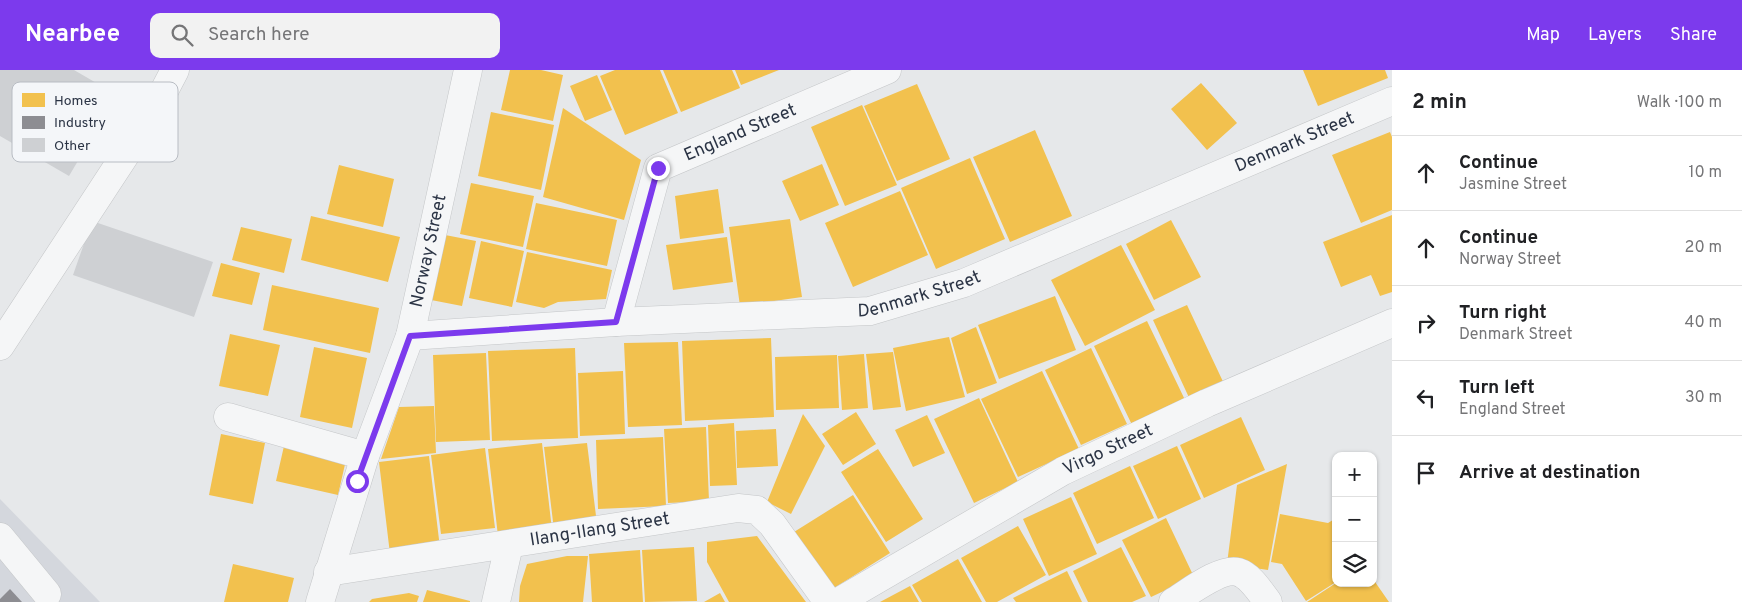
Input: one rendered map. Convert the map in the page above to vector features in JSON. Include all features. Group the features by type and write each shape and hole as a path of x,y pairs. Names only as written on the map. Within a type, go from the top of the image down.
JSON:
{"street":[{"path":"169,82 175,70"},
{"name":"Norway Street","path":"320,602 365,456 410,336 468,70"},
{"name":"England Street","path":"616,322 658,168 887,70"},
{"name":"Denmark Street","path":"410,336 616,322 870,311 964,283 1392,100"},
{"path":"0,346 121,162"},
{"name":"Virgo Street","path":"838,602 1063,471 1207,403 1392,323"},
{"path":"228,417 365,456"},
{"name":"Ilang-Ilang Street","path":"328,572 738,508 757,510 772,524 828,602"},
{"path":"0,537 47,594"},
{"path":"496,602 510,545"},
{"path":"1173,602 1226,571 1239,572 1252,582 1268,602"}],"shaded area":[{"path":"0,499 100,602 0,602"}],"building: Homes":[{"path":"510,70 541,70 563,75 553,121 501,110"},
{"path":"615,70 660,70 678,113 625,135 600,76"},
{"path":"663,70 732,70 740,88 681,112"},
{"path":"735,70 779,70 741,85"},
{"path":"1303,70 1385,70 1388,78 1318,106"},
{"path":"597,75 612,110 585,121 570,86"},
{"path":"1201,83 1237,123 1207,150 1171,109"},
{"path":"917,84 950,159 897,181 864,106"},
{"path":"862,105 897,185 845,206 811,127"},
{"path":"563,108 641,160 624,220 543,197"},
{"path":"491,112 554,125 541,190 478,176"},
{"path":"1035,130 1072,216 1010,242 973,157"},
{"path":"1390,132 1392,137 1392,210 1361,223 1332,155"},
{"path":"970,158 1005,239 936,269 901,188"},
{"path":"822,164 839,205 800,221 782,181"},
{"path":"339,165 394,179 383,227 327,214"},
{"path":"471,183 534,196 523,247 460,234"},
{"path":"718,189 724,233 680,239 675,196"},
{"path":"900,191 928,255 853,287 825,223"},
{"path":"536,203 617,220 607,266 526,249"},
{"path":"1392,215 1392,292 1380,296 1371,275 1341,287 1323,242"},
{"path":"311,216 400,237 388,282 301,260"},
{"path":"790,219 802,297 740,306 729,227"},
{"path":"1171,220 1201,277 1154,300 1126,244"},
{"path":"241,227 292,239 284,273 232,260"},
{"path":"440,234 476,241 462,306 426,299"},
{"path":"727,237 733,282 673,290 666,245"},
{"path":"481,241 524,251 512,307 469,298"},
{"path":"1121,245 1155,310 1085,346 1051,280"},
{"path":"527,252 612,270 606,299 558,302 544,308 516,302"},
{"path":"221,263 260,273 252,305 212,296"},
{"path":"272,285 379,308 370,353 263,330"},
{"path":"1055,296 1076,350 999,379 978,325"},
{"path":"1187,305 1226,388 1192,404 1153,320"},
{"path":"1147,321 1186,402 1133,427 1094,346"},
{"path":"976,327 997,383 967,394 951,338"},
{"path":"230,334 280,345 268,396 219,386"},
{"path":"949,337 965,397 906,411 893,348"},
{"path":"771,338 774,417 685,421 682,341"},
{"path":"678,342 682,425 628,427 624,343"},
{"path":"314,347 367,358 352,428 300,417"},
{"path":"575,348 578,438 492,441 488,351"},
{"path":"1091,348 1127,424 1081,445 1045,370"},
{"path":"893,352 901,407 873,410 866,354"},
{"path":"486,353 490,440 436,442 433,355"},
{"path":"864,354 868,408 842,410 838,356"},
{"path":"837,355 839,408 776,410 775,357"},
{"path":"623,371 625,434 580,436 578,373"},
{"path":"1042,371 1079,449 1018,477 981,399"},
{"path":"979,398 1018,482 974,503 934,419"},
{"path":"434,406 436,453 381,459 399,407"},
{"path":"856,412 876,444 843,465 822,434"},
{"path":"803,414 825,446 791,514 767,502"},
{"path":"927,415 945,453 913,467 895,430"},
{"path":"1241,417 1265,470 1204,498 1180,445"},
{"path":"734,423 737,485 710,486 708,425"},
{"path":"706,427 709,501 668,503 664,429"},
{"path":"776,429 778,466 737,468 736,431"},
{"path":"221,434 265,443 253,504 209,495"},
{"path":"663,437 666,506 598,509 596,440"},
{"path":"542,443 552,530 498,536 488,449"},
{"path":"587,443 597,524 554,530 544,447"},
{"path":"284,446 346,460 338,495 276,481"},
{"path":"1177,446 1201,499 1158,519 1133,466"},
{"path":"485,448 495,528 441,534 431,455"},
{"path":"878,449 923,519 886,542 841,472"},
{"path":"429,456 440,548 390,554 379,462"},
{"path":"1287,464 1268,570 1227,564 1237,485"},
{"path":"1130,466 1154,518 1097,544 1073,493"},
{"path":"853,495 890,553 831,590 794,532"},
{"path":"1071,497 1097,554 1049,576 1023,519"},
{"path":"1280,514 1328,523 1332,520 1332,585 1306,601 1282,564 1271,562"},
{"path":"1166,518 1194,577 1151,597 1122,540"},
{"path":"1018,526 1046,575 997,602 986,602 961,558"},
{"path":"757,536 806,602 729,602 707,562 707,542"},
{"path":"694,547 697,601 645,602 642,550"},
{"path":"1121,547 1146,596 1132,602 1088,602 1073,571"},
{"path":"640,550 643,602 592,602 589,554"},
{"path":"567,556 588,556 583,602 519,602 520,586 527,564"},
{"path":"958,559 982,602 922,602 912,585"},
{"path":"233,564 294,578 288,602 224,602"},
{"path":"1067,571 1082,602 1016,602 1013,598"},
{"path":"1377,585 1389,602 1307,602 1332,586 1377,587"},
{"path":"910,586 919,602 880,602"},
{"path":"427,590 470,601 470,602 423,602"},
{"path":"409,593 419,596 417,602 369,602 372,599"},
{"path":"720,593 725,602 704,602"}],"building: Industry":[{"path":"10,589 22,602 0,602 0,599"}],"building: Other":[{"path":"0,70 74,70 95,82 12,82 12,143 0,136"},
{"path":"45,162 77,162 69,176"},
{"path":"92,221 213,262 194,317 73,275"}],"route":[{"path":"357,481 410,336 616,322 658,168"}]}
